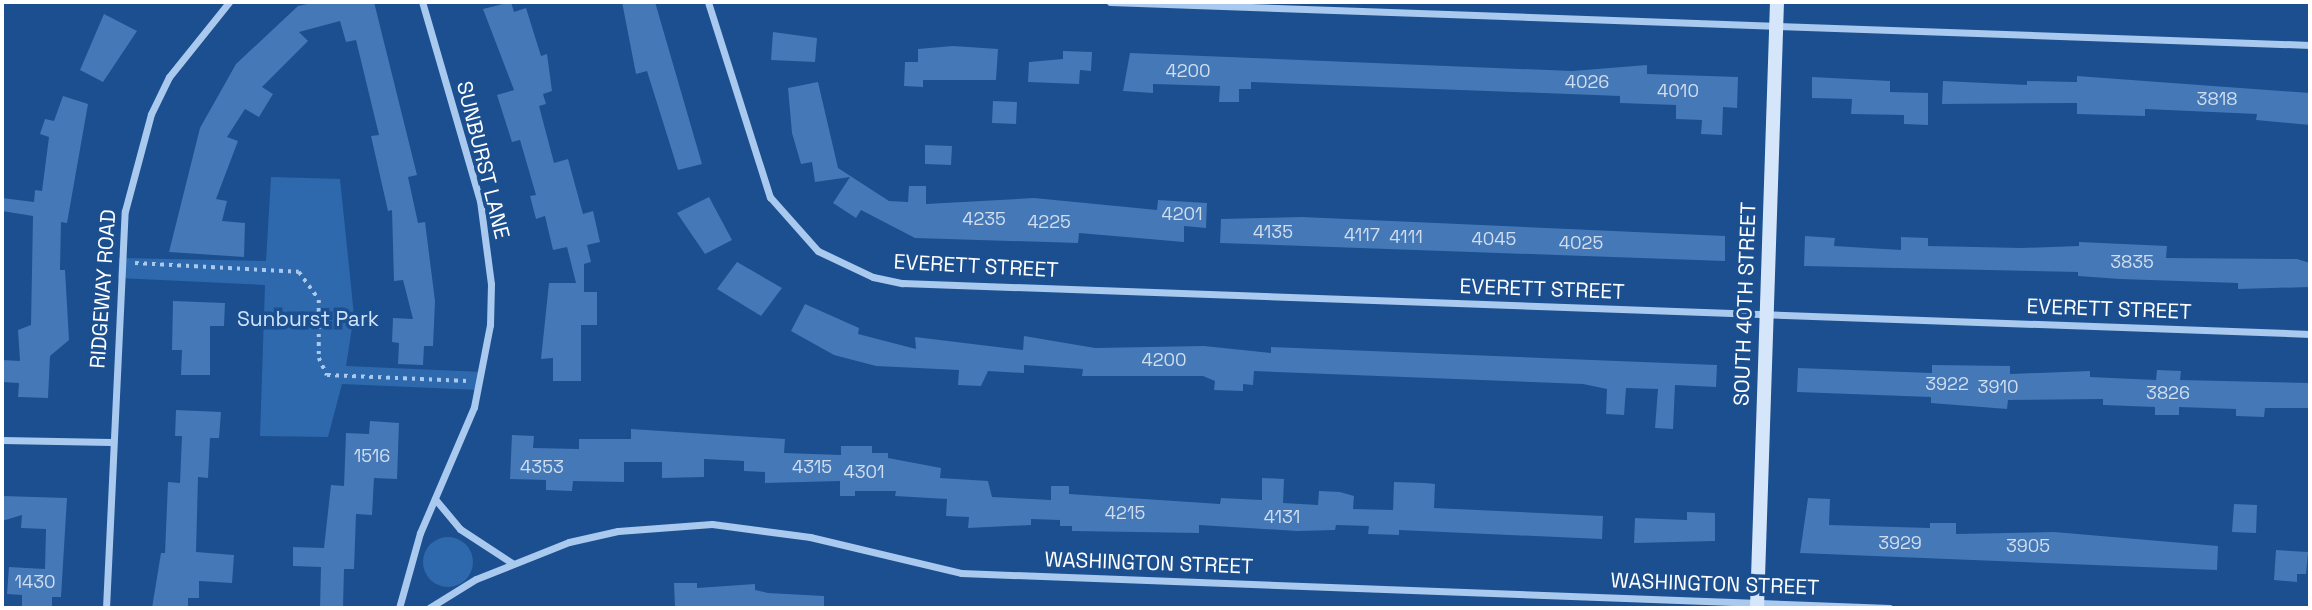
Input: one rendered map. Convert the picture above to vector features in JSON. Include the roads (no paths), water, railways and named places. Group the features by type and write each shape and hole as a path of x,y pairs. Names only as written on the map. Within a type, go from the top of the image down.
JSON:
{"main road":[{"name":"SOUTH 40TH STREET","path":"1757,606 1777,2"}],"street":[{"name":"RIDGEWAY ROAD","path":"106,608 119,262 125,211 151,114 192,42 229,2"},
{"name":"SUNBURST LANE","path":"399,608 435,499 460,447 481,382 490,326 488,242 422,2"},
{"name":"EVERETT STREET","path":"708,2 759,175 789,224 844,266 902,283 2310,334"},
{"path":"1110,2 2310,45"},
{"path":"2,440 111,442"},
{"path":"435,499 460,529 512,563"},
{"name":"WASHINGTON STREET","path":"429,608 512,563 618,531 712,524 810,537 961,573 1757,606 1889,608"}],"park label":[{"name":"Sunburst Park","path":"308,319"}]}
